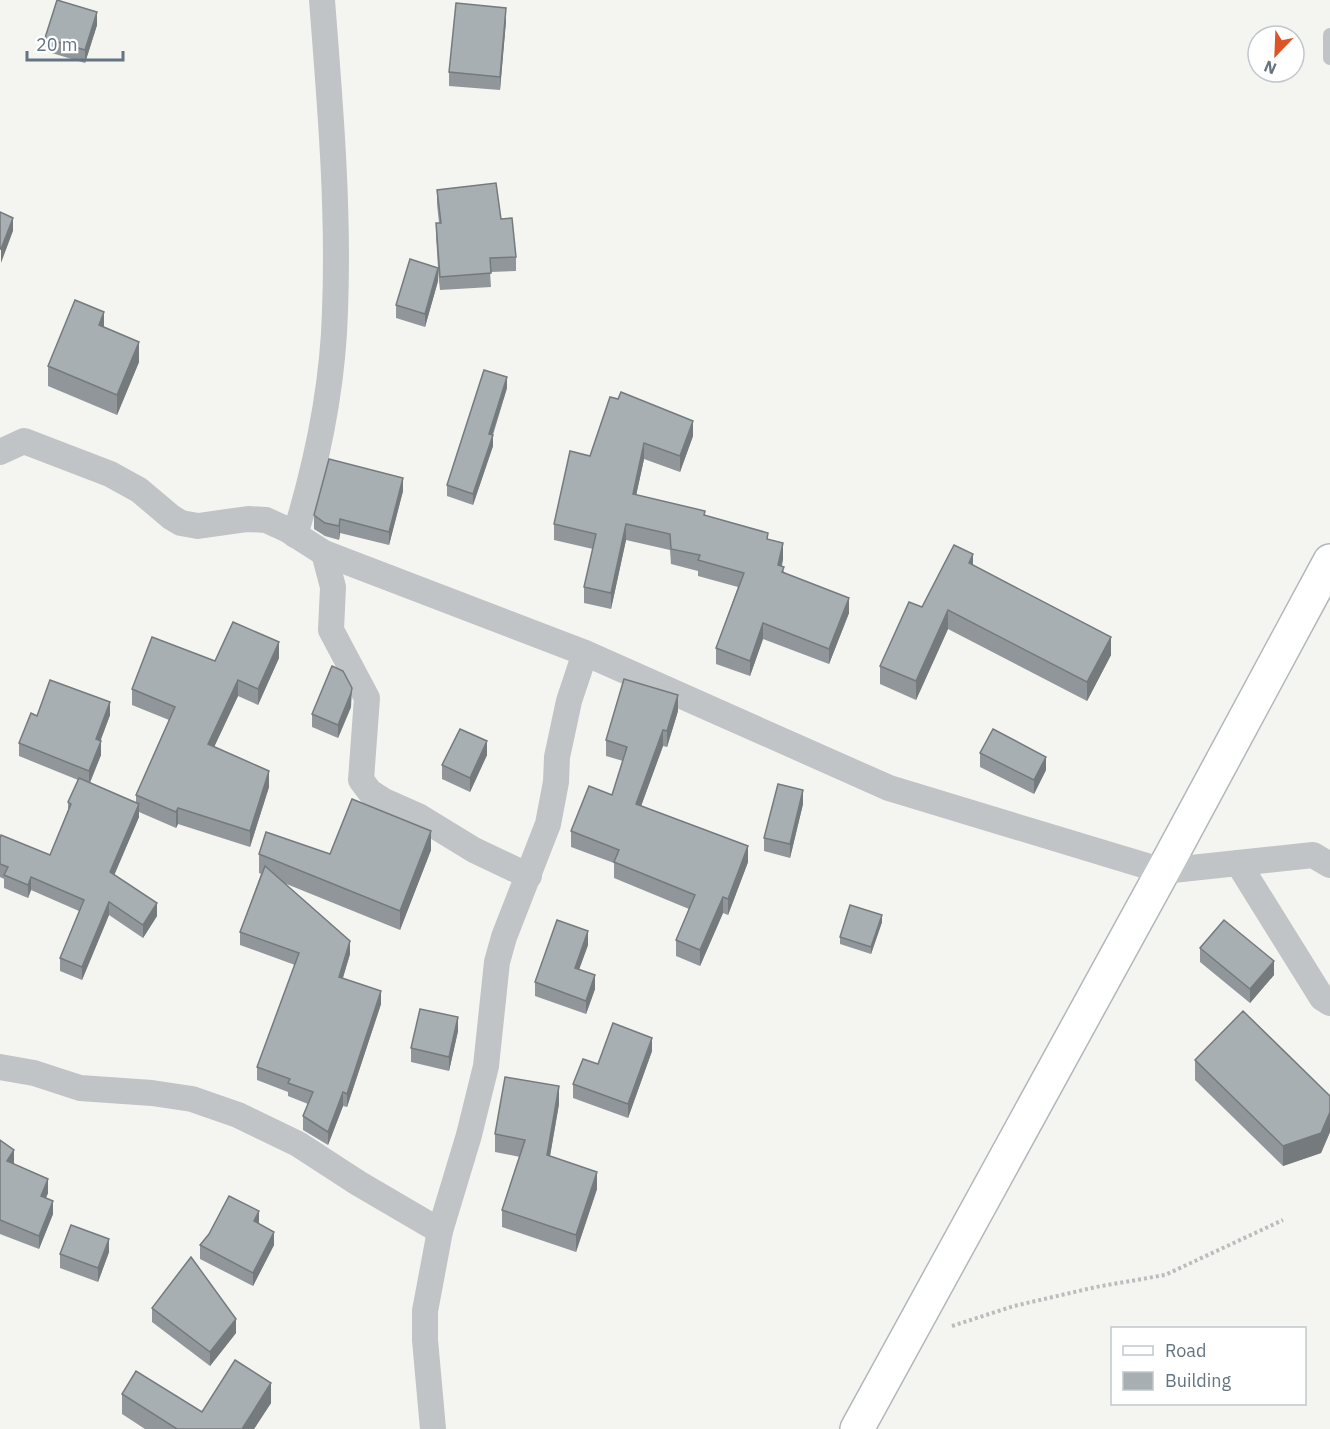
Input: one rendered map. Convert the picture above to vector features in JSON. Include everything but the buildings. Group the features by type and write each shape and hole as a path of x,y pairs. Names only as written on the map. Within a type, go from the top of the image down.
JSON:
{"main road":[{"path":"857,1429 1330,561"}],"street":[{"path":"295,535 312,479 330,377 336,311 335,162 322,0"},
{"path":"0,452 24,441 60,453 127,483 139,490 171,518 189,526 257,519 278,525 324,553 585,653 889,788 1163,871 1313,855 1330,865"},
{"path":"324,553 333,587 331,630 367,698 360,780 364,787 384,801 420,817 474,850 529,876"},
{"path":"433,1429 425,1340 425,1311 440,1231 469,1135 486,1066 497,962 504,937 548,824 556,782 557,757 568,701 585,653"},
{"path":"1239,863 1322,998 1330,1003"},
{"path":"6,1065 80,1088 152,1093 192,1100 238,1115 298,1144 357,1183 440,1231"}],"lane":[{"path":"1330,35 1330,58"}],"path":[{"path":"906,1340 1014,1306 1096,1287 1165,1275 1283,1220"}]}
